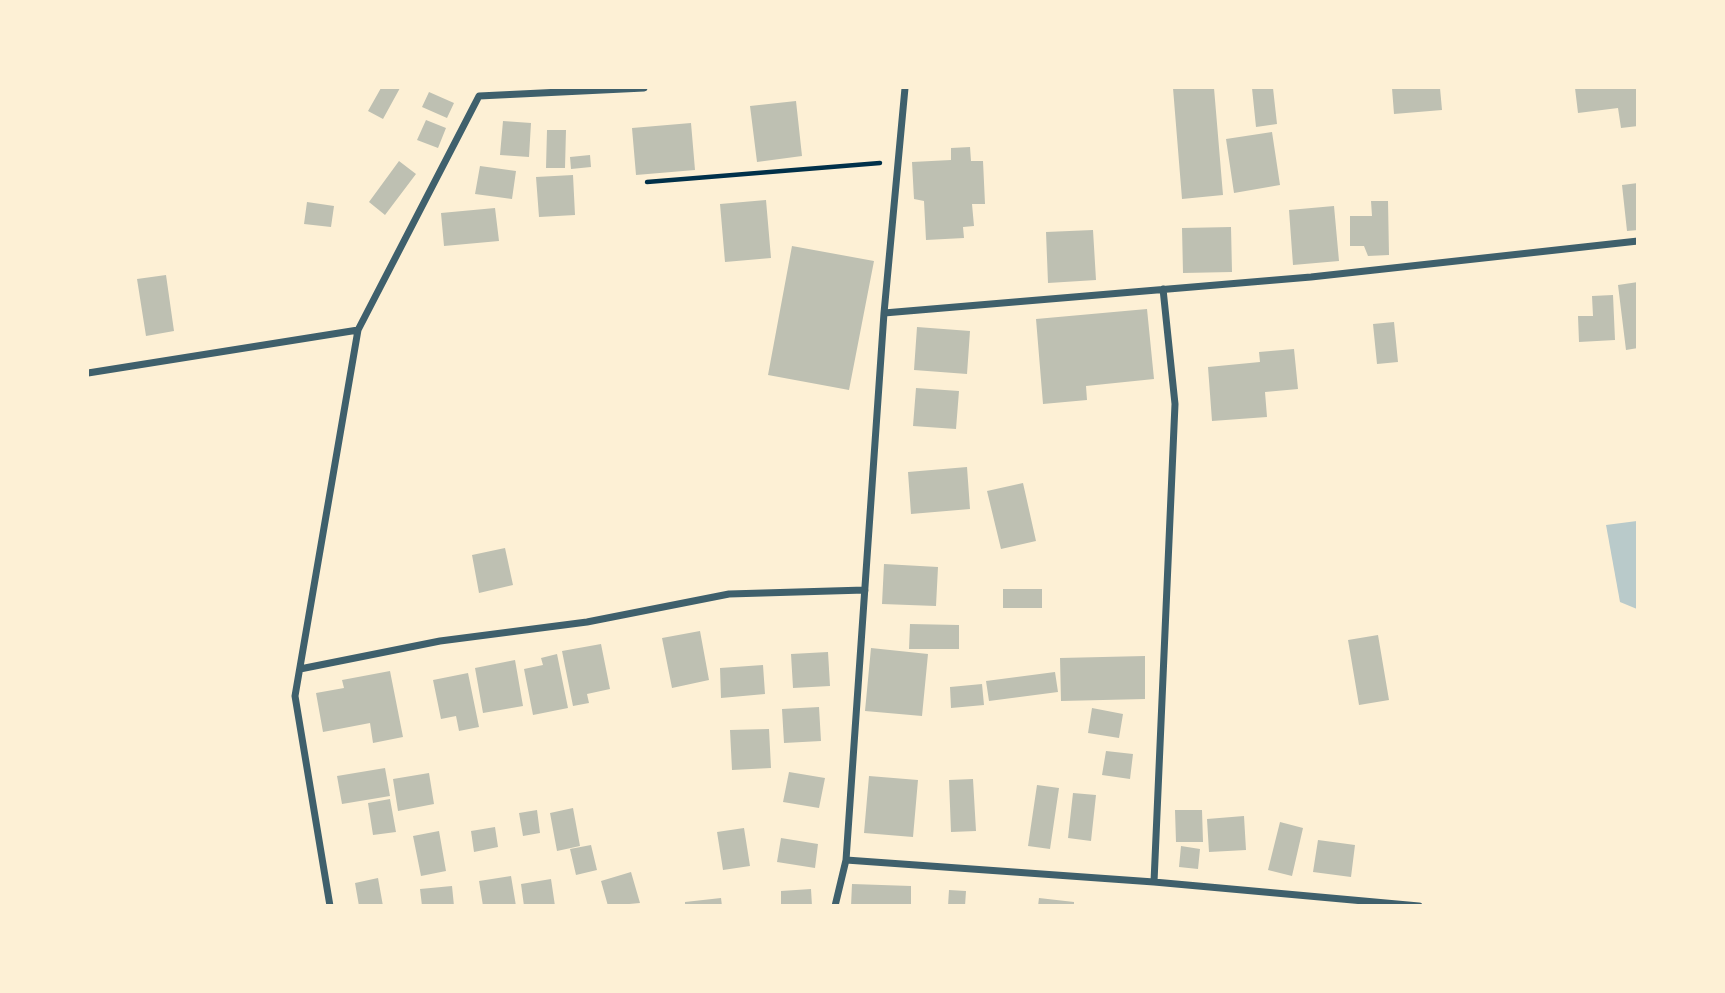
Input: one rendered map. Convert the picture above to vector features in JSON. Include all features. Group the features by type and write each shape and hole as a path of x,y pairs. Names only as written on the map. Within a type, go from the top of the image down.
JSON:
{"street":[{"path":"330,905 295,696 358,330 479,96 644,88"},
{"path":"835,905 846,860 884,313 905,88"},
{"path":"884,313 1311,277 1637,241"},
{"path":"1154,882 1175,404 1163,289"},
{"path":"88,373 358,330"},
{"path":"300,669 440,641 587,622 729,594 865,590"},
{"path":"846,860 1154,882 1419,905"}],"path":[{"path":"647,183 898,162"}],"shaded area":[{"path":"1638,521 1637,609 1620,602 1606,525"}],"building":[{"path":"381,88 400,88 383,119 368,111"},
{"path":"1173,88 1214,88 1223,195 1182,199"},
{"path":"1252,88 1273,88 1277,124 1256,127"},
{"path":"1392,88 1440,88 1442,110 1394,114"},
{"path":"1575,88 1638,88 1638,126 1621,128 1618,108 1578,113"},
{"path":"429,92 454,103 447,118 422,107"},
{"path":"796,101 802,156 757,162 750,106"},
{"path":"426,120 446,128 438,148 417,140"},
{"path":"503,121 531,123 529,157 500,155"},
{"path":"691,123 695,170 636,175 632,128"},
{"path":"547,130 566,130 565,168 546,168"},
{"path":"1272,132 1280,185 1234,193 1226,139"},
{"path":"970,147 971,161 983,161 985,204 972,204 974,226 963,227 964,238 926,240 924,201 914,199 912,162 951,160 951,148"},
{"path":"590,155 591,167 571,169 570,157"},
{"path":"399,161 416,174 385,215 369,202"},
{"path":"480,166 516,171 512,199 475,194"},
{"path":"573,175 575,215 539,217 536,177"},
{"path":"1638,183 1638,230 1627,231 1622,185"},
{"path":"766,200 771,258 725,262 720,204"},
{"path":"1371,201 1388,201 1389,255 1368,256 1364,246 1350,246 1350,216 1372,216"},
{"path":"307,202 334,206 331,227 304,224"},
{"path":"1334,206 1339,261 1293,265 1289,210"},
{"path":"495,208 499,241 444,246 441,213"},
{"path":"1231,227 1232,272 1183,273 1182,228"},
{"path":"1093,230 1096,280 1048,283 1046,232"},
{"path":"792,246 874,261 849,390 768,375"},
{"path":"166,275 174,331 146,336 137,279"},
{"path":"1638,282 1638,348 1626,350 1618,285"},
{"path":"1613,295 1615,340 1579,342 1578,316 1593,316 1592,296"},
{"path":"1147,309 1154,379 1086,386 1087,400 1043,404 1036,319"},
{"path":"1394,322 1398,362 1377,364 1373,324"},
{"path":"917,327 970,331 967,374 914,370"},
{"path":"1294,349 1298,389 1265,392 1267,417 1212,421 1208,367 1260,362 1259,352"},
{"path":"916,388 959,391 956,429 913,426"},
{"path":"967,467 970,509 911,514 908,472"},
{"path":"1023,483 1036,541 1001,549 987,491"},
{"path":"505,548 513,585 479,593 472,555"},
{"path":"884,564 938,567 936,606 882,604"},
{"path":"1003,589 1042,589 1042,608 1003,608"},
{"path":"910,624 959,625 959,649 909,649"},
{"path":"700,631 709,680 672,688 662,638"},
{"path":"1378,635 1389,700 1359,705 1348,640"},
{"path":"601,644 610,689 587,694 589,703 573,706 562,651"},
{"path":"871,648 928,654 922,716 865,711"},
{"path":"828,652 830,686 793,688 791,654"},
{"path":"557,654 568,708 533,715 524,669 543,665 541,658"},
{"path":"1145,656 1145,699 1061,701 1060,658"},
{"path":"515,660 523,706 483,713 475,668"},
{"path":"763,665 765,694 721,698 720,668"},
{"path":"390,671 403,737 373,743 370,723 323,732 316,693 344,688 342,680"},
{"path":"1055,672 1058,692 989,701 986,681"},
{"path":"468,673 479,727 459,731 456,716 441,719 433,680"},
{"path":"982,684 984,705 951,708 950,687"},
{"path":"819,707 821,741 784,743 782,709"},
{"path":"1092,708 1123,714 1119,738 1088,733"},
{"path":"769,729 771,768 732,770 730,730"},
{"path":"1106,751 1133,754 1130,779 1102,775"},
{"path":"385,768 390,796 342,804 337,776"},
{"path":"789,772 825,778 819,808 783,802"},
{"path":"429,773 434,804 398,811 393,779"},
{"path":"869,776 918,780 913,837 864,833"},
{"path":"973,779 976,831 951,832 949,780"},
{"path":"1037,785 1059,788 1050,849 1028,846"},
{"path":"1073,793 1096,795 1091,841 1068,838"},
{"path":"390,799 396,832 373,835 368,803"},
{"path":"573,808 580,846 557,851 550,813"},
{"path":"537,810 540,833 523,836 519,813"},
{"path":"1175,810 1202,810 1203,842 1176,842"},
{"path":"1244,816 1246,850 1209,852 1207,819"},
{"path":"1280,822 1303,828 1292,876 1268,870"},
{"path":"495,827 498,847 474,852 471,831"},
{"path":"744,828 750,866 723,870 717,832"},
{"path":"439,831 446,871 421,876 413,836"},
{"path":"781,838 818,844 815,868 777,862"},
{"path":"1318,840 1355,845 1351,877 1313,872"},
{"path":"591,845 597,870 576,875 570,849"},
{"path":"1181,846 1200,849 1198,869 1179,867"},
{"path":"631,872 640,903 608,906 601,881"},
{"path":"511,876 516,906 483,906 479,881"},
{"path":"378,878 383,906 359,906 355,883"},
{"path":"551,879 555,906 524,906 521,884"},
{"path":"852,884 911,886 911,906 851,906"},
{"path":"452,886 454,906 422,906 420,889"},
{"path":"811,889 812,906 781,906 781,891"},
{"path":"949,890 966,891 965,906 948,906"},
{"path":"721,898 722,906 685,906 685,902"},
{"path":"1039,898 1074,902 1074,906 1038,906"}]}
